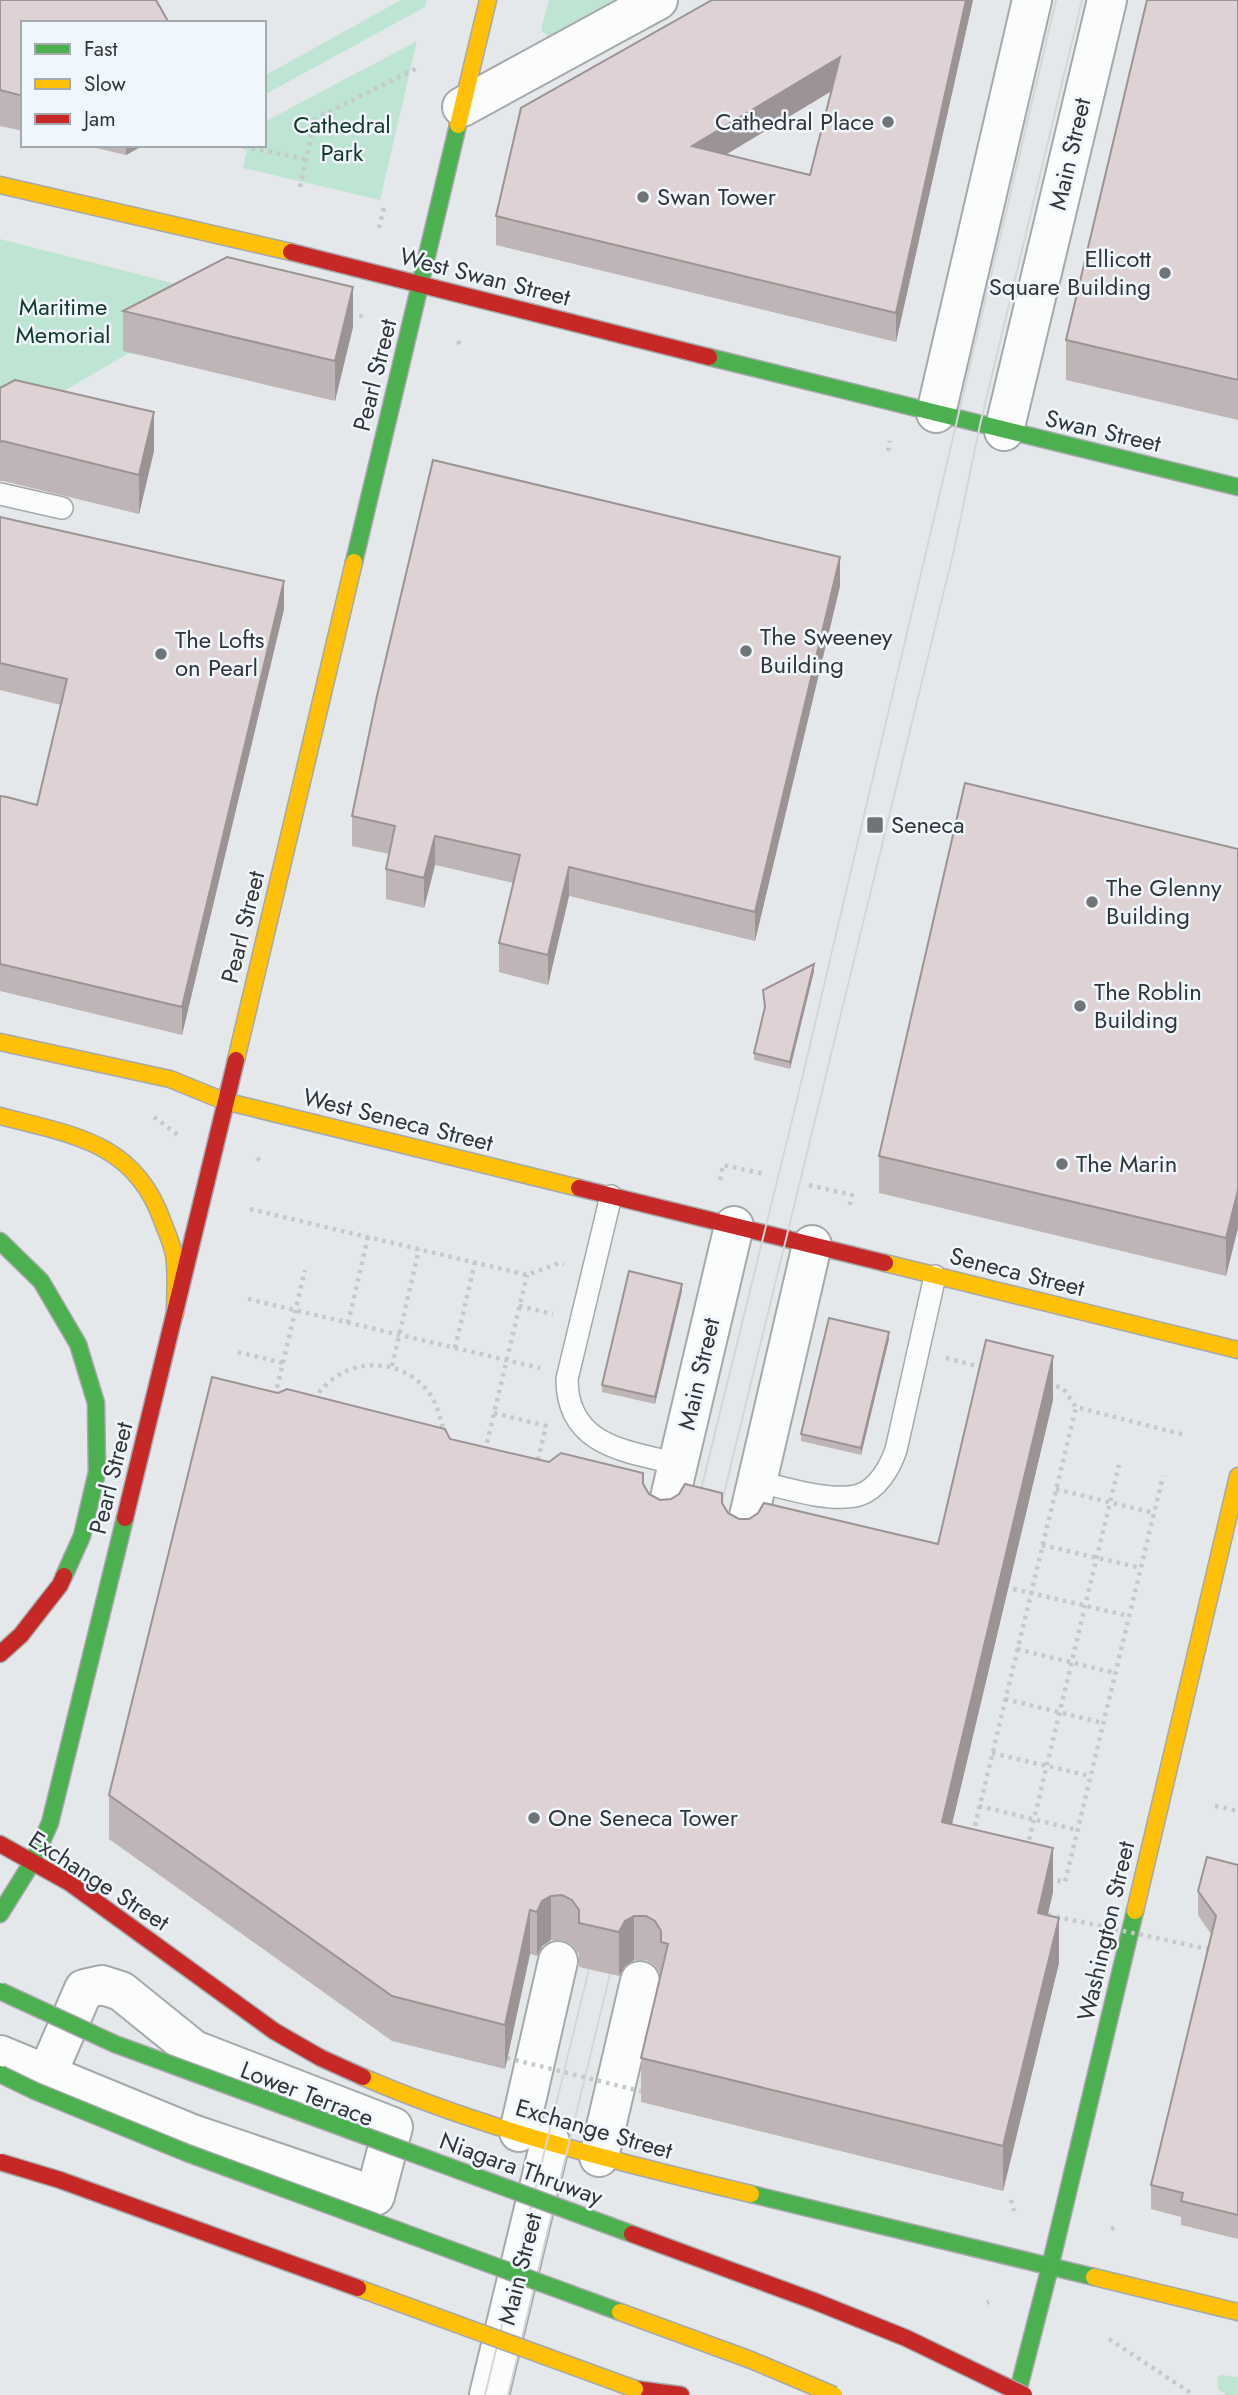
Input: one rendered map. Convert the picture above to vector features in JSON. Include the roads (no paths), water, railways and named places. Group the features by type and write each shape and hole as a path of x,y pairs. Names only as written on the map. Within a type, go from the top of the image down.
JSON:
{"main road":[{"name":"Pearl Street","path":"0,1914 33,1861 50,1823 175,1314 488,0"},
{"name":"West Swan Street","path":"0,185 420,284 946,416"},
{"name":"Swan Street","path":"946,416 1238,487"},
{"name":"West Seneca Street","path":"0,1042 170,1079 224,1101 799,1242"},
{"path":"0,1116 85,1139 112,1152 142,1179 158,1209 174,1254 175,1314"},
{"path":"0,1241 41,1281 78,1344 96,1403 97,1472 82,1536 60,1585 22,1635 0,1654"},
{"name":"Seneca Street","path":"799,1242 1238,1350"},
{"name":"Washington Street","path":"1017,2395 1050,2267 1238,1476"},
{"name":"Exchange Street","path":"0,1844 70,1883 274,2031 321,2058 421,2102 559,2145 1238,2312"},
{"name":"Niagara Thruway","path":"0,1992 115,2044 906,2337 1024,2395"},
{"path":"0,2074 187,2153 751,2360 834,2395"},
{"path":"0,2162 60,2180 635,2389 681,2395"}],"street":[{"path":"462,107 658,0"},
{"path":"946,416 1032,0"},
{"name":"Main Street","path":"1004,430 1107,0"},
{"name":"Main Street","path":"664,1522 734,1226"},
{"path":"743,1542 757,1481 799,1242"},
{"name":"Main Street","path":"510,2395 559,2145 558,1961"},
{"name":"Main Street","path":"489,2395 559,2145 640,1981"},
{"name":"Lower Terrace","path":"0,2055 192,2134 375,2196 393,2127 194,2050 121,1991 102,1985 84,1989 47,2074"}],"lane":[{"path":"0,494 62,508"},
{"path":"611,1196 567,1379 567,1395 572,1411 583,1428 600,1441 619,1449 678,1464"},
{"path":"757,1481 830,1497 860,1495 880,1481 896,1450 935,1276"}],"tram line":[{"path":"697,1506 797,1100 1056,0"},
{"path":"718,1518 954,550 980,425 1082,0"},
{"path":"485,2395 589,1969"},
{"path":"508,2395 610,1974"}],"place":[{"name":"Cathedral Place","path":"888,122"},
{"name":"Swan Tower","path":"643,197"},
{"name":"Ellicott Square Building","path":"1165,273"},
{"name":"The Sweeney Building","path":"746,651"},
{"name":"The Lofts on Pearl","path":"161,654"},
{"name":"Seneca","path":"875,825"},
{"name":"The Glenny Building","path":"1092,902"},
{"name":"The Roblin Building","path":"1080,1006"},
{"name":"The Marin","path":"1062,1164"},
{"name":"One Seneca Tower","path":"534,1818"}],"park label":[{"name":"Cathedral Park","path":"342,139"},
{"name":"Maritime Memorial","path":"63,321"}]}
